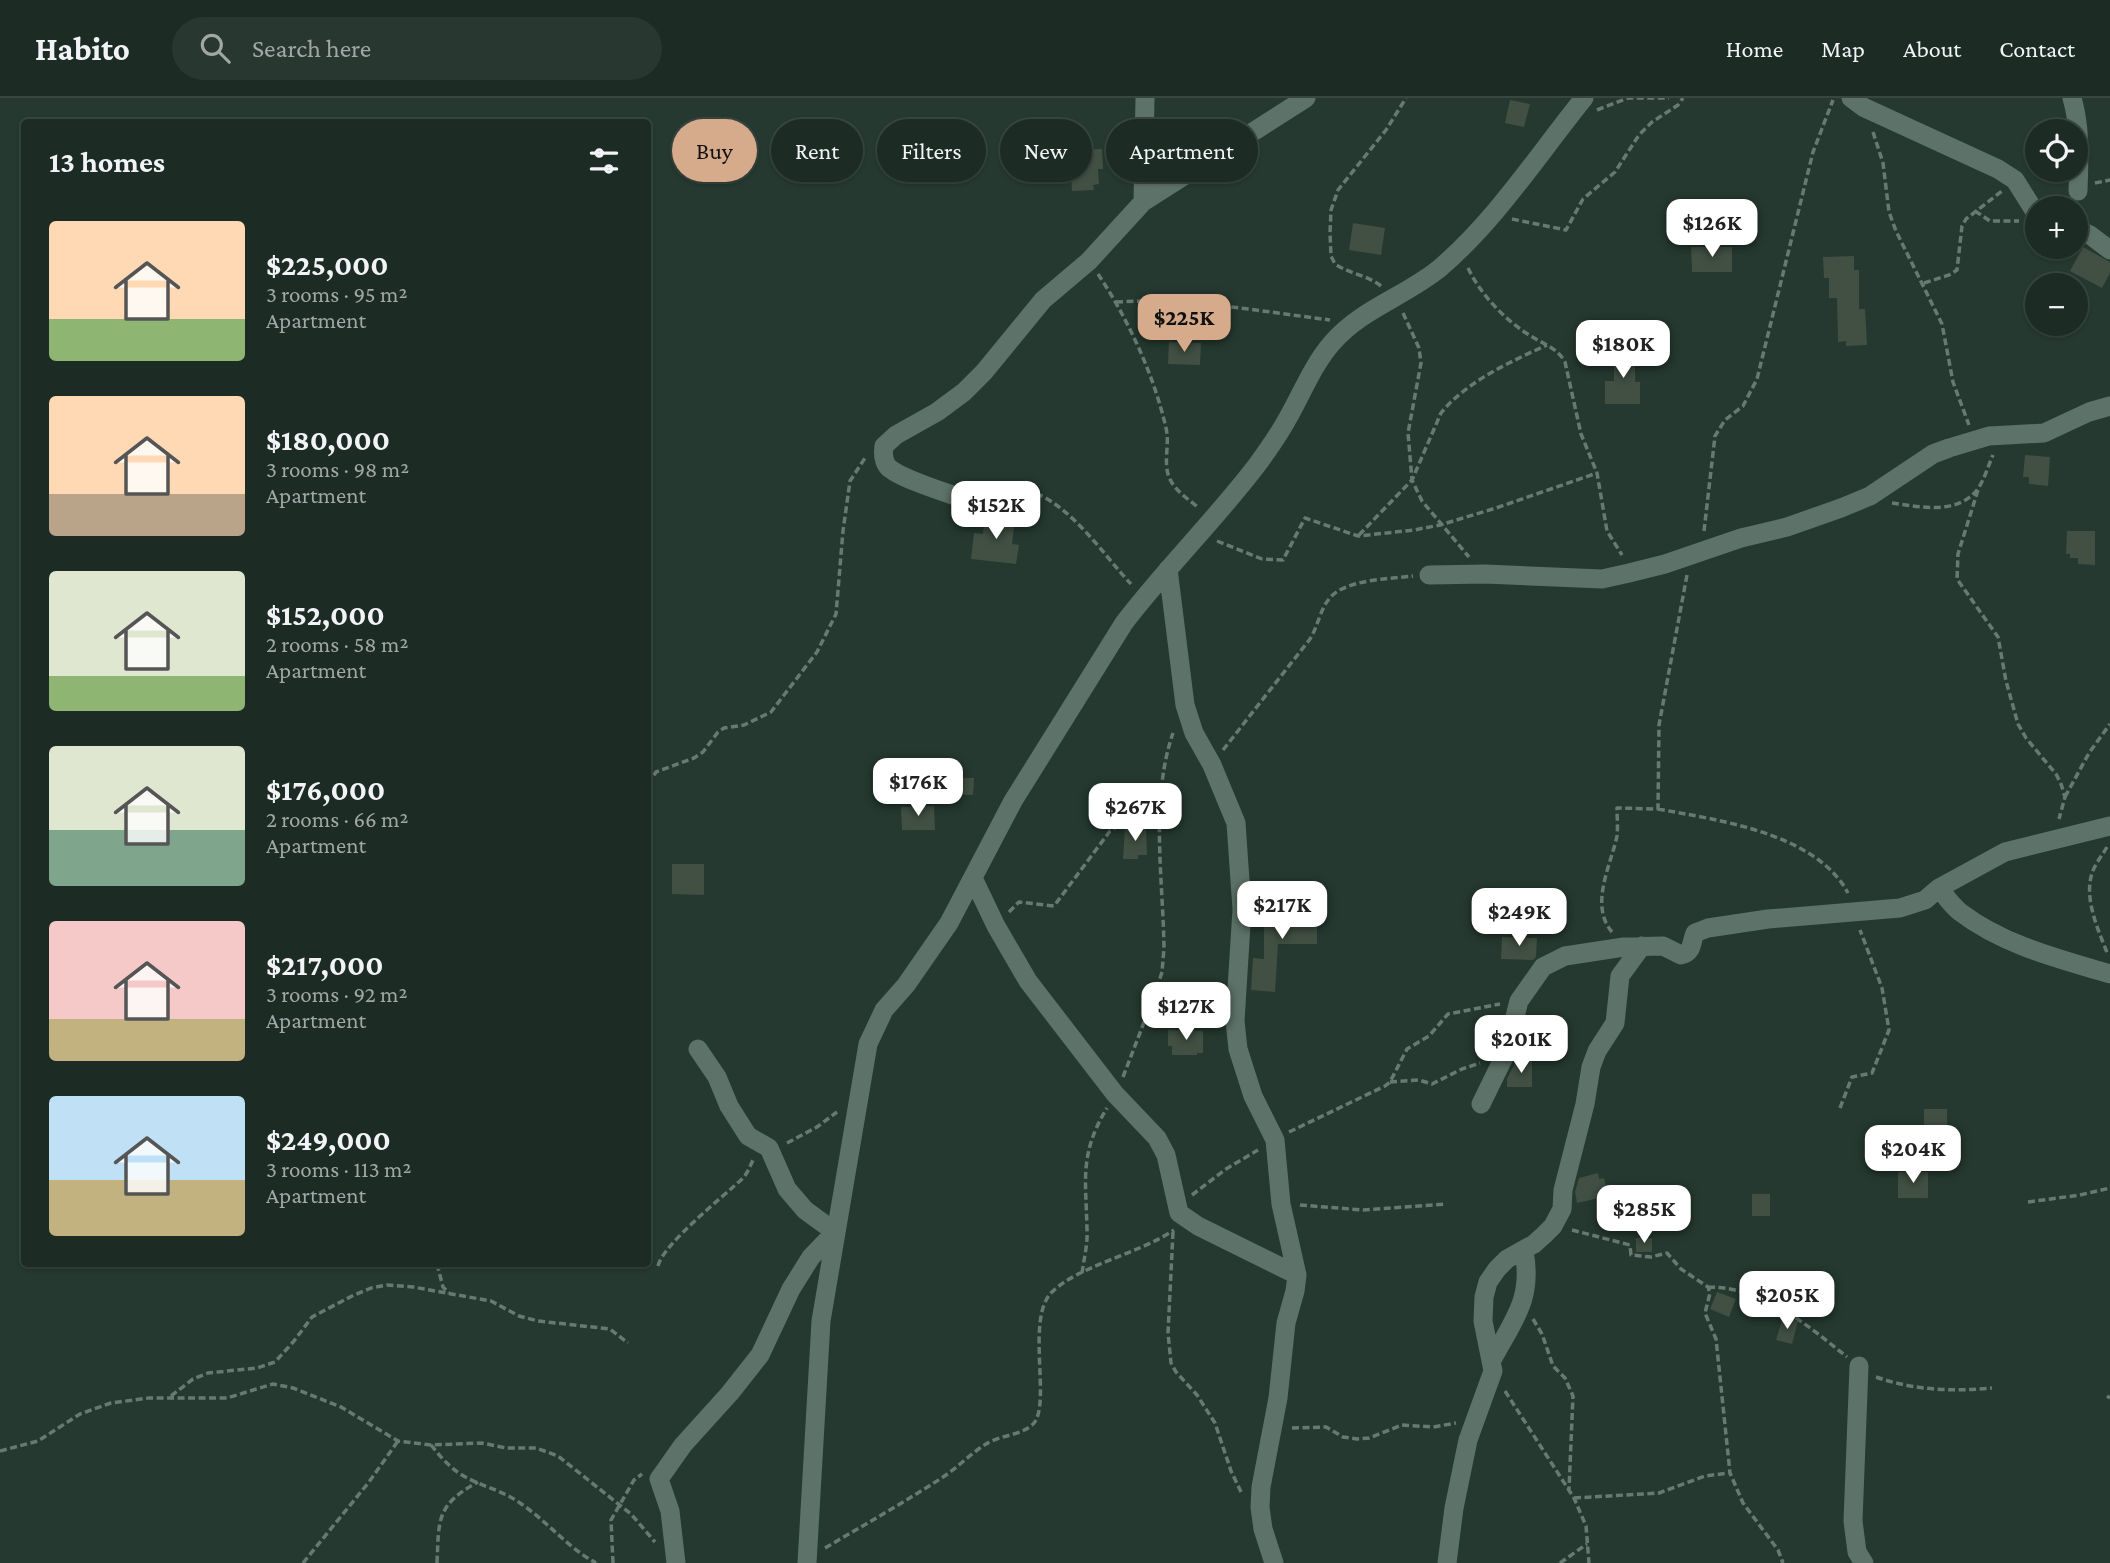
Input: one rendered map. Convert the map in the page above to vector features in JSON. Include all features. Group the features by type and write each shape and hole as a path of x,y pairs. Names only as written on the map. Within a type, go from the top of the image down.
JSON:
{"street":[{"path":"1143,202 1145,98"},
{"path":"961,498 897,473 886,466 884,446 896,435 937,412 985,372 1043,300 1089,261 1143,202 1306,98"},
{"path":"2072,98 2080,147 2078,191"},
{"path":"1857,102 1982,161 2015,180 2025,196"},
{"path":"807,1561 821,1321 868,1044 884,1010 949,923 1013,801 1124,624 1258,464 1331,343 1352,323 1420,283 1441,266 1491,216 1573,106"},
{"path":"2088,234 2110,250"},
{"path":"1429,575 1485,574 1602,579 1640,570 1741,538 1787,527 1870,496 1933,454 1975,440 2044,433 2089,412 2110,406"},
{"path":"1168,569 1185,705 1194,733 1212,765 1236,822 1242,909 1235,1021 1238,1049 1253,1097 1275,1140 1281,1204 1297,1275 1286,1323 1272,1431 1263,1467 1260,1507 1263,1529 1274,1563"},
{"path":"1481,1104 1505,1055 1519,1000 1543,967 1553,960 1581,952 1633,947 1663,946 1681,955 1690,949 1695,933 1708,928 1768,919 1900,908 1925,900 1939,888 2005,852 2110,826"},
{"path":"973,878 996,926 1028,981 1115,1094 1157,1138 1166,1155 1178,1219 1297,1275"},
{"path":"1939,888 1959,911 1994,932 2039,953 2110,974"},
{"path":"1492,1366 1483,1321 1488,1282 1507,1259 1524,1251 1553,1226 1562,1209 1563,1190 1585,1104 1591,1067 1597,1051 1615,1023 1616,991 1633,947"},
{"path":"698,1049 717,1077 729,1106 747,1136 769,1148 787,1189 804,1210 835,1232"},
{"path":"676,1563 670,1511 659,1479 683,1446 760,1355 791,1289 811,1257 835,1232"},
{"path":"1447,1563 1454,1508 1474,1418 1492,1366 1521,1306 1527,1287 1524,1251"},
{"path":"1859,1366 1853,1521 1857,1552 1864,1563"}],"path":[{"path":"1406,98 1386,130 1338,190 1331,210 1330,246 1335,264 1347,272 1375,281 1395,298 1413,334 1421,363 1408,433 1412,480 1422,501 1440,526 1485,574"},
{"path":"1573,106 1628,98 1669,98"},
{"path":"1491,216 1546,224 1566,230 1583,199 1615,172 1644,129 1678,105 1683,98"},
{"path":"1658,809 1659,725 1696,553 1715,436 1725,420 1743,406 1757,379 1809,166 1834,98"},
{"path":"1857,102 1882,155 1889,212 1896,231 1942,324 1957,396 1975,440"},
{"path":"1924,283 1957,270 1960,233 1966,219 2015,180"},
{"path":"1975,211 1998,223 2025,219"},
{"path":"1459,248 1475,283 1486,298 1526,333 1548,344 1561,355 1569,373 1581,434 1597,473 1608,531 1618,552 1640,570"},
{"path":"1089,261 1116,302 1154,389 1167,431 1168,475 1207,527 1242,551 1272,561 1283,560 1305,518 1358,536 1440,526 1597,473"},
{"path":"1116,302 1164,301 1352,323"},
{"path":"1358,536 1412,480 1441,413 1448,404 1496,371 1548,344"},
{"path":"2006,435 1994,453 1978,489 1958,554 1957,579 1998,637 2018,724 2038,755 2056,774 2064,797"},
{"path":"651,780 656,772 704,752 718,732 744,725 771,712 817,652 836,614 850,481 864,458 884,446"},
{"path":"961,498 978,501 1011,489 1034,493 1074,519 1144,597"},
{"path":"1870,496 1891,503 1927,508 1958,504 1978,489"},
{"path":"1212,765 1310,639 1325,606 1335,592 1369,582 1429,575"},
{"path":"1082,1273 1087,1232 1084,1200 1087,1153 1094,1130 1115,1094 1162,972 1164,948 1161,796 1169,747 1185,705"},
{"path":"2051,840 2064,797 2089,753 2110,724"},
{"path":"996,926 1018,902 1054,906 1110,831 1161,796"},
{"path":"1633,947 1608,928 1602,911 1602,894 1618,833 1618,808 1658,809 1785,840 1823,864 1844,885 1857,910 1863,940 1882,988 1889,1030 1874,1070 1869,1074 1852,1077 1840,1108"},
{"path":"2110,841 2094,869 2090,884 2095,920 2110,960"},
{"path":"1390,1082 1407,1049 1429,1036 1448,1014 1519,1000"},
{"path":"807,1561 940,1479 989,1442 1026,1430 1033,1425 1039,1410 1043,1306 1051,1293 1082,1273 1135,1252 1178,1219 1226,1169 1275,1140 1390,1082 1419,1080 1432,1084 1462,1069 1505,1055"},
{"path":"657,1266 677,1238 744,1178 758,1153 794,1140 817,1127 841,1108"},
{"path":"2028,1202 2110,1188"},
{"path":"1281,1204 1363,1210 1446,1204"},
{"path":"1178,1219 1168,1333 1171,1363 1215,1423 1231,1471 1244,1498"},
{"path":"1553,1226 1630,1245 1631,1255 1651,1257 1667,1253 1681,1269 1708,1287 1737,1289 1780,1308 1877,1377 1904,1384 1961,1391 1992,1388"},
{"path":"438,1267 443,1287 449,1293"},
{"path":"170,1397 193,1379 208,1373 257,1368 275,1362 312,1317 371,1288 387,1285 491,1301 519,1316 538,1321 610,1329 628,1343"},
{"path":"1708,1287 1710,1293 1705,1313 1716,1339 1730,1473 1743,1503 1778,1550 1783,1563"},
{"path":"1521,1306 1537,1326 1553,1366 1565,1378 1573,1396 1569,1491"},
{"path":"1492,1366 1522,1420 1574,1498 1586,1526 1588,1562"},
{"path":"0,1451 38,1441 94,1408 129,1400 170,1397 227,1398 264,1385 282,1385 341,1407 398,1441 431,1445 482,1443 547,1451 558,1456 639,1522 657,1545"},
{"path":"1272,1431 1317,1426 1357,1439 1369,1438 1402,1425 1433,1427 1474,1418"},
{"path":"303,1563 369,1482 398,1441"},
{"path":"431,1445 452,1468 505,1493 550,1524 572,1549 596,1563"},
{"path":"1574,1498 1659,1493 1705,1476 1730,1473"},
{"path":"613,1563 613,1516 634,1480 640,1475 649,1474 659,1479"},
{"path":"437,1563 440,1525 449,1502 455,1495 478,1482"},
{"path":"1560,1563 1587,1544"}],"building":[{"path":"1510,100 1530,104 1524,127 1505,123"},
{"path":"1092,149 1102,149 1103,169 1098,169 1099,184 1093,185 1094,190 1072,191 1071,182 1092,182"},
{"path":"1353,223 1385,228 1381,255 1349,250"},
{"path":"1691,247 1732,247 1732,272 1692,272"},
{"path":"2088,250 2110,262 2110,273 2102,288 2088,281 2088,273 2070,271 2076,259 2088,259"},
{"path":"1854,256 1854,270 1859,270 1859,309 1865,309 1867,345 1846,346 1846,341 1838,342 1837,298 1829,298 1829,278 1824,278 1823,257"},
{"path":"1169,342 1201,343 1200,365 1168,364"},
{"path":"1635,348 1635,382 1640,382 1640,404 1605,404 1605,381 1614,381 1614,349"},
{"path":"2025,455 2050,457 2048,486 2029,484 2029,477 2023,477"},
{"path":"985,515 1015,518 1012,544 1019,545 1016,564 971,559 974,533 983,534"},
{"path":"2067,531 2095,531 2095,565 2078,564 2078,558 2070,558 2070,554 2066,554"},
{"path":"941,778 974,778 973,795 940,794"},
{"path":"934,806 935,830 902,830 901,807"},
{"path":"1125,828 1146,828 1147,855 1138,855 1138,859 1123,859"},
{"path":"672,864 704,864 704,895 672,894"},
{"path":"1264,908 1317,908 1317,944 1278,944 1275,992 1251,990 1253,958 1264,959"},
{"path":"1502,937 1537,938 1536,957 1533,960 1501,959"},
{"path":"1168,1030 1203,1031 1203,1053 1172,1055 1172,1046 1168,1046"},
{"path":"1516,1061 1532,1061 1532,1087 1507,1087 1507,1079"},
{"path":"1924,1109 1947,1109 1947,1126 1939,1126 1939,1131 1924,1131"},
{"path":"1898,1172 1928,1172 1928,1198 1898,1198"},
{"path":"1598,1173 1599,1179 1604,1178 1608,1196 1577,1203 1575,1192 1579,1178"},
{"path":"1752,1194 1770,1194 1770,1216 1752,1216"},
{"path":"1636,1238 1652,1238 1652,1252 1636,1252"},
{"path":"1717,1292 1736,1299 1729,1317 1710,1309"},
{"path":"1783,1317 1798,1321 1792,1344 1776,1340"}]}
